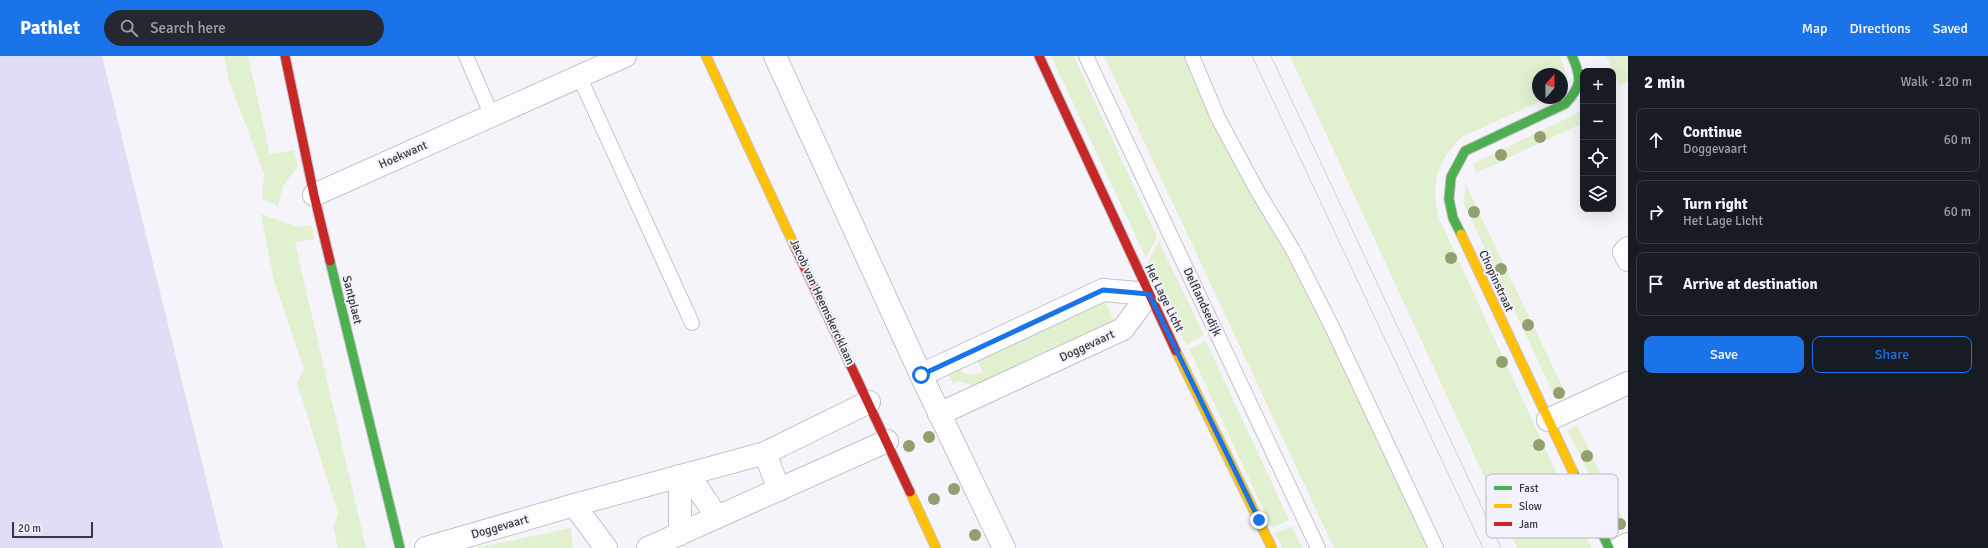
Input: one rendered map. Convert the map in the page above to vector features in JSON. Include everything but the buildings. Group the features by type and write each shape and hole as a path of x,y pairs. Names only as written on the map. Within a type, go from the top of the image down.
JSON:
{"street":[{"name":"Santplaet","path":"285,56 314,195 400,548"},
{"name":"Hoekwant","path":"314,195 625,56"},
{"name":"Jacob van Heemskercklaan","path":"706,56 936,548"},
{"path":"776,56 939,414 1004,548"},
{"name":"Het Lage Licht","path":"1039,56 1149,294 1272,548"},
{"name":"Chopinstraat","path":"1572,56 1581,77 1578,92 1565,104 1465,151 1451,177 1449,199 1453,218 1574,474"},
{"path":"1628,248 1624,252 1628,260"},
{"path":"921,375 1103,290 1149,294"},
{"name":"Doggevaart","path":"939,414 1124,329 1149,294"},
{"path":"1548,420 1628,382"},
{"name":"Doggevaart","path":"430,547 765,453 869,402"},
{"path":"648,548 887,442"},
{"path":"765,453 779,490"},
{"path":"684,475 717,517"},
{"path":"680,534 684,475"},
{"path":"574,506 606,548"},
{"name":"Chopinstraat","path":"1604,538 1609,548"},
{"path":"1620,548 1628,544"}],"lane":[{"path":"466,56 492,116"},
{"name":"Delflandsedijk","path":"1086,56 1318,548"},
{"path":"1192,56 1218,118 1258,192 1293,250 1332,327 1436,548"},
{"path":"579,76 692,323"}],"green space":[{"path":"224,56 248,56 270,154 294,150 298,166 283,186 278,206 262,199 264,174 229,81"},
{"path":"1051,56 1074,56 1157,237 1146,258"},
{"path":"1104,56 1183,56 1225,147 1282,243 1308,293 1429,548 1334,548"},
{"path":"1290,56 1560,56 1564,68 1532,68 1532,104 1534,104 1462,137 1453,146 1441,164 1436,183 1436,206 1439,218 1557,474 1486,474 1486,481"},
{"path":"1606,56 1628,56 1628,82 1620,85 1616,77 1616,68 1612,68"},
{"path":"1580,111 1580,124 1476,173 1473,164"},
{"path":"1465,183 1566,394 1556,399 1464,204"},
{"path":"261,214 299,227 312,225 314,239 295,243 366,548 338,548 333,527 338,514 297,383 304,369 274,281"},
{"path":"1159,241 1204,335 1186,345 1148,262"},
{"path":"1103,297 1116,324 975,390 973,386 959,381 953,384 947,371 956,367 962,372 968,374 983,372 976,357"},
{"path":"1206,341 1289,520 1272,528 1189,349"},
{"path":"1577,425 1601,474 1589,474 1567,430"},
{"path":"1618,510 1626,526 1618,530"},
{"path":"1292,526 1302,548 1282,548 1275,533"},
{"path":"571,528 573,548 475,548"},
{"path":"1512,538 1586,538 1591,548 1517,548"}],"water":[{"path":"0,56 102,56 223,548 0,548"}],"tram line":[{"path":"1252,56 1483,548"},
{"path":"1271,56 1486,516"},
{"path":"1496,538 1501,548"}],"traffic: fast":[{"path":"1461,234 1453,218 1449,199 1451,177 1465,151 1565,104 1575,92 1579,82 1578,70 1572,56"},
{"path":"330,261 400,548"},
{"path":"1604,538 1609,548"}],"traffic: slow":[{"path":"706,56 795,247"},
{"path":"1461,234 1573,472"},
{"path":"1176,351 1272,548"},
{"path":"910,492 936,548"}],"traffic: jam":[{"path":"285,56 314,195 330,261"},
{"path":"1039,56 1176,351"},
{"path":"795,247 910,492"}],"route":[{"path":"921,375 1103,290 1149,294 1259,520"}]}
